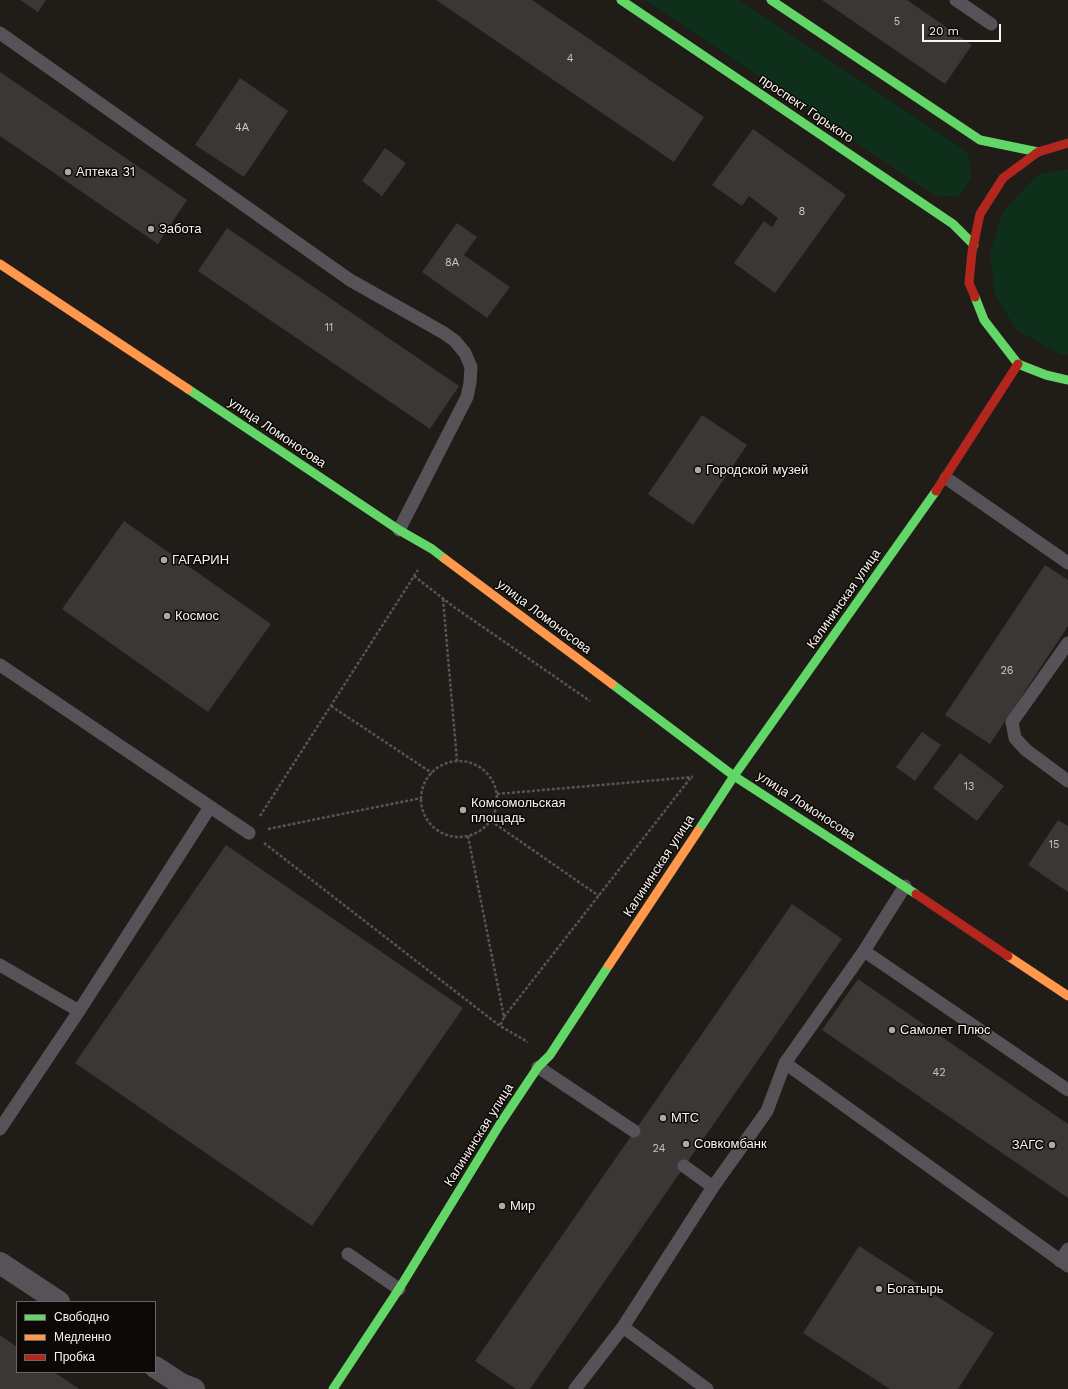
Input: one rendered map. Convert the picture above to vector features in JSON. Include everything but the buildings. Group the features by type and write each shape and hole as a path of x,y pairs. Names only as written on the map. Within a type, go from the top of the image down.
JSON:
{"main road":[{"name":"проспект Горького","path":"621,0 953,224 974,245"},
{"path":"771,0 980,140 1038,152"},
{"path":"1068,143 1038,152 1004,178 980,214 969,283 984,320 1018,364 1046,375 1068,380"},
{"name":"улица Ломоносова","path":"0,264 399,530 432,549 734,776 905,886 1068,996"},
{"name":"Калининская улица","path":"333,1389 399,1290 500,1124 538,1067 550,1055 734,776 946,478 1018,364"}],"street":[{"path":"0,1263 57,1301"},
{"path":"156,1368 184,1387"}],"lane":[{"path":"956,0 991,24"},
{"path":"0,33 350,280 444,333 466,352 471,367 467,396 399,530"},
{"path":"946,478 1068,563"},
{"path":"1068,643 1012,722 1015,738 1026,750 1068,780"},
{"path":"0,665 249,833"},
{"path":"0,1130 80,1011 210,807"},
{"path":"576,1389 623,1327 713,1187 767,1111 785,1063 864,951 905,886"},
{"path":"864,951 1068,1090"},
{"path":"0,965 80,1011"},
{"path":"785,1063 1064,1264 1068,1249"},
{"path":"538,1067 634,1131"},
{"path":"684,1166 713,1187"},
{"path":"348,1254 399,1290"},
{"path":"623,1327 708,1389"}],"path":[{"path":"249,833 432,549"},
{"path":"414,576 443,599 592,703"},
{"path":"443,599 457,761"},
{"path":"331,706 432,773"},
{"path":"457,761 471,763 483,770 492,780 496,794 496,808 490,821 481,831 468,836 454,837 440,833 429,824 422,812 420,798 424,784 432,773 443,765 457,761"},
{"path":"686,772 692,777"},
{"path":"496,794 692,777"},
{"path":"500,1026 504,1017 692,777"},
{"path":"249,833 420,798"},
{"path":"490,821 599,896"},
{"path":"249,833 500,1026 550,1055"},
{"path":"468,836 504,1017"}],"green space":[{"path":"646,0 738,0 967,152 972,177 959,197 934,195"},
{"path":"1068,169 1068,355 1060,354 1017,330 995,296 990,255 1002,213 1037,175"}],"traffic: fast":[{"path":"621,0 953,224 974,245"},
{"path":"771,0 980,140 1038,152"},
{"path":"975,297 984,320 1018,364 1046,375 1068,380"},
{"path":"188,389 445,559"},
{"path":"698,831 734,776 936,491"},
{"path":"612,684 734,776 916,894"},
{"path":"333,1389 399,1289 500,1124 538,1067 550,1055 609,965"}],"traffic: slow":[{"path":"0,264 188,389"},
{"path":"445,559 612,684"},
{"path":"609,965 698,831"},
{"path":"1008,956 1068,996"}],"traffic: jam":[{"path":"975,297 969,283 972,252 980,214 1003,178 1038,152 1068,143"},
{"path":"936,491 1018,364"},
{"path":"916,894 1008,956"}],"place":[{"name":"Аптека 31","path":"68,172"},
{"name":"Забота","path":"151,229"},
{"name":"Городской музей","path":"698,470"},
{"name":"ГАГАРИН","path":"164,560"},
{"name":"Космос","path":"167,616"},
{"name":"Комсомольская площадь","path":"463,810"},
{"name":"Самолет Плюс","path":"892,1030"},
{"name":"МТС","path":"663,1118"},
{"name":"Совкомбанк","path":"686,1144"},
{"name":"ЗАГС","path":"1052,1145"},
{"name":"Мир","path":"502,1206"},
{"name":"Богатырь","path":"879,1289"}]}
